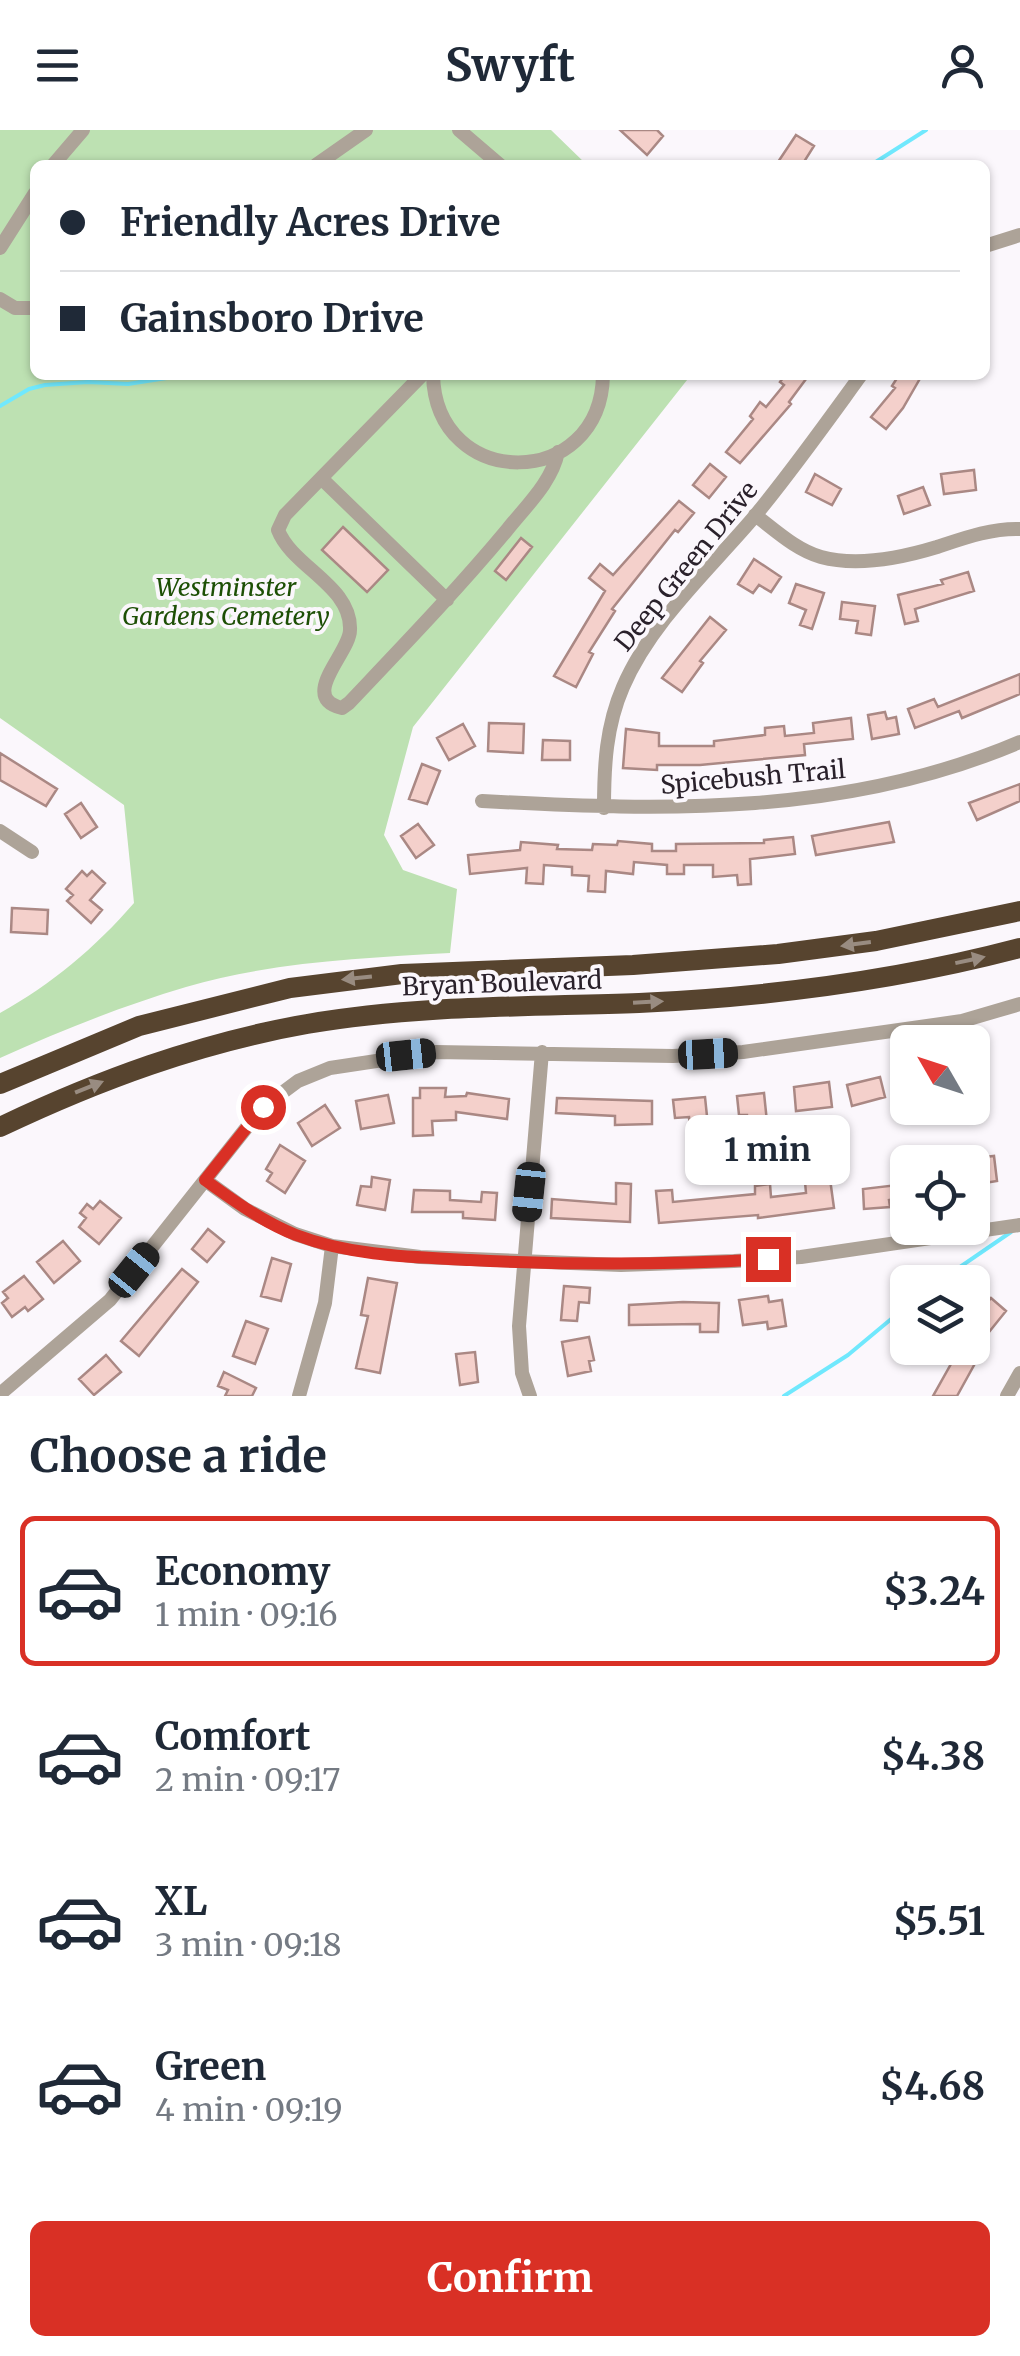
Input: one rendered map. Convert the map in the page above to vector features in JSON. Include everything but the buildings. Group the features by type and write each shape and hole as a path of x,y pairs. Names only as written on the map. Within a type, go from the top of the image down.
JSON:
{"highway":[{"path":"914,934 966,912 1020,899"},
{"name":"Bryan Boulevard","path":"0,1084 139,1026 227,1001 308,985 402,974 634,965 778,954 914,934 1020,910"},
{"name":"Bryan Boulevard","path":"0,1127 79,1090 148,1064 223,1042 309,1024 396,1012 707,999 798,991 883,978 1020,948"}],"street":[{"path":"58,160 83,130"},
{"path":"323,160 366,130"},
{"path":"459,130 494,160"},
{"path":"0,248 30,201"},
{"path":"990,244 1020,235"},
{"path":"1,302 30,308"},
{"path":"417,380 285,515 278,530 283,543 334,592 347,614 350,631 324,685 325,698 332,706 342,708 349,704 446,600 536,494 555,468 558,452"},
{"path":"434,380 434,394 444,422 464,444 489,459 518,464 547,459 573,444 592,422 603,380"},
{"name":"Deep Green Drive","path":"604,808 610,725 636,661 658,628 804,455 856,380"},
{"path":"321,478 446,600"},
{"path":"755,515 786,540 821,557 874,560 910,555 999,528 1020,529"},
{"name":"Spicebush Trail","path":"482,802 658,809 796,800 910,781 1020,742"},
{"path":"0,831 32,852"},
{"path":"0,1394 110,1300 263,1107 298,1081 330,1068 436,1052 672,1056 743,1052 962,1020 1020,1004"},
{"path":"530,1396 522,1373 519,1326 542,1052"},
{"path":"205,1180 245,1210 295,1234 332,1246 420,1257 621,1265 801,1256 1020,1225"},
{"path":"299,1396 325,1303 332,1246"},
{"path":"1007,1396 1020,1373"}],"green space":[{"name":"Westminster Gardens Cemetery","path":"0,130 551,130 582,160 30,160 30,380 687,380 413,727 384,835 403,870 457,889 450,953 317,962 218,979 115,1011 0,1058 0,1013 72,964 134,903 124,805 0,718"}],"waterway":[{"path":"879,160 926,130"},
{"path":"0,406 29,389 45,385 154,380"},
{"path":"963,1265 1011,1232"},
{"path":"784,1396 848,1355 890,1320"}],"route":[{"path":"263,1107 205,1180 245,1210 295,1234 332,1246 420,1257 621,1265 768,1259"}]}
